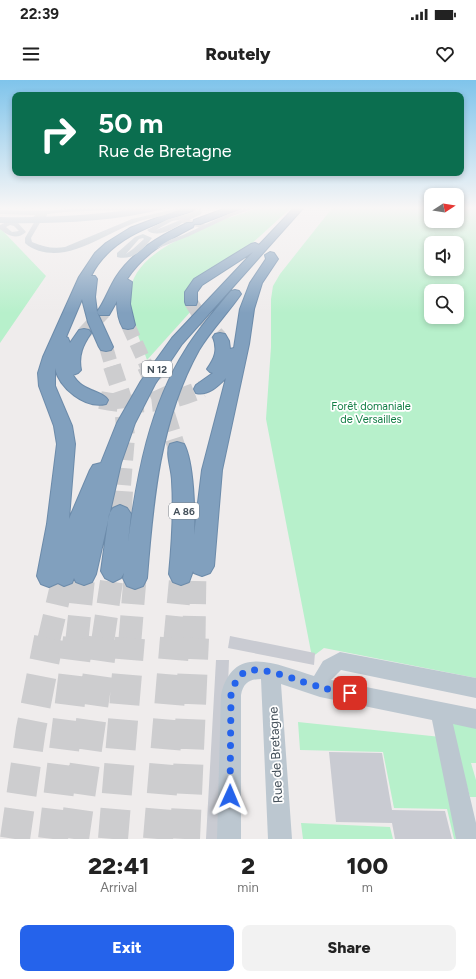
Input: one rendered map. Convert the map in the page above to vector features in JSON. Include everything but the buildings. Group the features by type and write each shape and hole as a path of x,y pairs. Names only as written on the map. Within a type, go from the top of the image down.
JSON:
{"highway":[{"path":"84,332 72,352 71,358 73,370 81,381 103,397 81,392 68,381 60,364 62,343 87,272 100,254 114,242"},
{"path":"106,347 93,319 89,302 89,288 93,274 97,267 108,253 121,242"},
{"path":"104,312 121,279 141,252 157,242"},
{"path":"191,302 190,292 201,279 251,248 257,242"},
{"name":"N 12","path":"77,297 50,357 46,373 46,386 63,426 66,444 58,524 66,575 126,423 147,384 177,341 266,242"},
{"name":"N 12","path":"135,578 142,504 148,471 159,428 170,398 193,349 227,304 280,242"},
{"path":"128,325 122,306 122,296 129,274 141,252"},
{"path":"220,337 223,348 222,359 200,385 219,377 233,358 256,283 272,259 270,255"},
{"name":"A 86","path":"180,447 184,521 193,569 212,470 242,344 247,309"},
{"path":"113,571 120,514"}],"street":[{"path":"29,242 42,249 59,250 86,242"},
{"path":"141,252 167,242"},
{"path":"320,687 323,674 333,664 340,661 476,688"},
{"path":"229,839 231,695 233,686 245,672 255,670 271,672 320,687 476,719"},
{"name":"Rue de Bretagne","path":"271,672 280,839"},
{"path":"440,711 468,839"}],"green space":[{"path":"0,242 14,242 46,276 0,343"},
{"path":"174,242 253,242 195,281 189,288 185,299 192,310 147,360 134,324 130,301 131,285 138,271 149,259"},
{"name":"Forêt domaniale de Versailles","path":"305,242 424,242 424,276 464,276 464,242 476,242 476,678 324,648 312,657 266,419 271,347 271,299 273,286 280,274"},
{"path":"448,720 476,725 476,763 471,763 476,780 476,797 470,797"},
{"path":"298,722 441,737 463,839 454,839 447,809 394,808 383,752 300,750"},
{"path":"301,823 390,827 393,839 303,839"}],"tunnel":[{"path":"191,302 198,313 220,337"},
{"path":"84,333 104,312"},
{"path":"128,325 147,367"},
{"path":"106,347 112,367"},
{"path":"112,366 122,396 123,403"},
{"path":"146,366 162,401"},
{"path":"162,401 177,398 202,389"},
{"path":"100,400 123,403"},
{"path":"123,403 139,404 162,401"},
{"path":"162,401 177,449"},
{"path":"122,485 126,437 123,403"},
{"path":"120,514 122,484"},
{"path":"194,639 195,567"},
{"path":"103,639 113,571"},
{"path":"77,639 84,574"},
{"path":"175,639 181,574"},
{"path":"49,639 64,575"},
{"path":"130,639 135,578"},
{"path":"15,839 31,729 49,638"},
{"path":"53,839 78,638"},
{"path":"74,839 103,638"},
{"path":"113,839 130,638"},
{"path":"158,839 175,638"},
{"path":"185,839 194,638"}],"route":[{"path":"230,796 231,695 233,686 238,678 245,672 255,670 271,672 320,687 350,693"}]}
